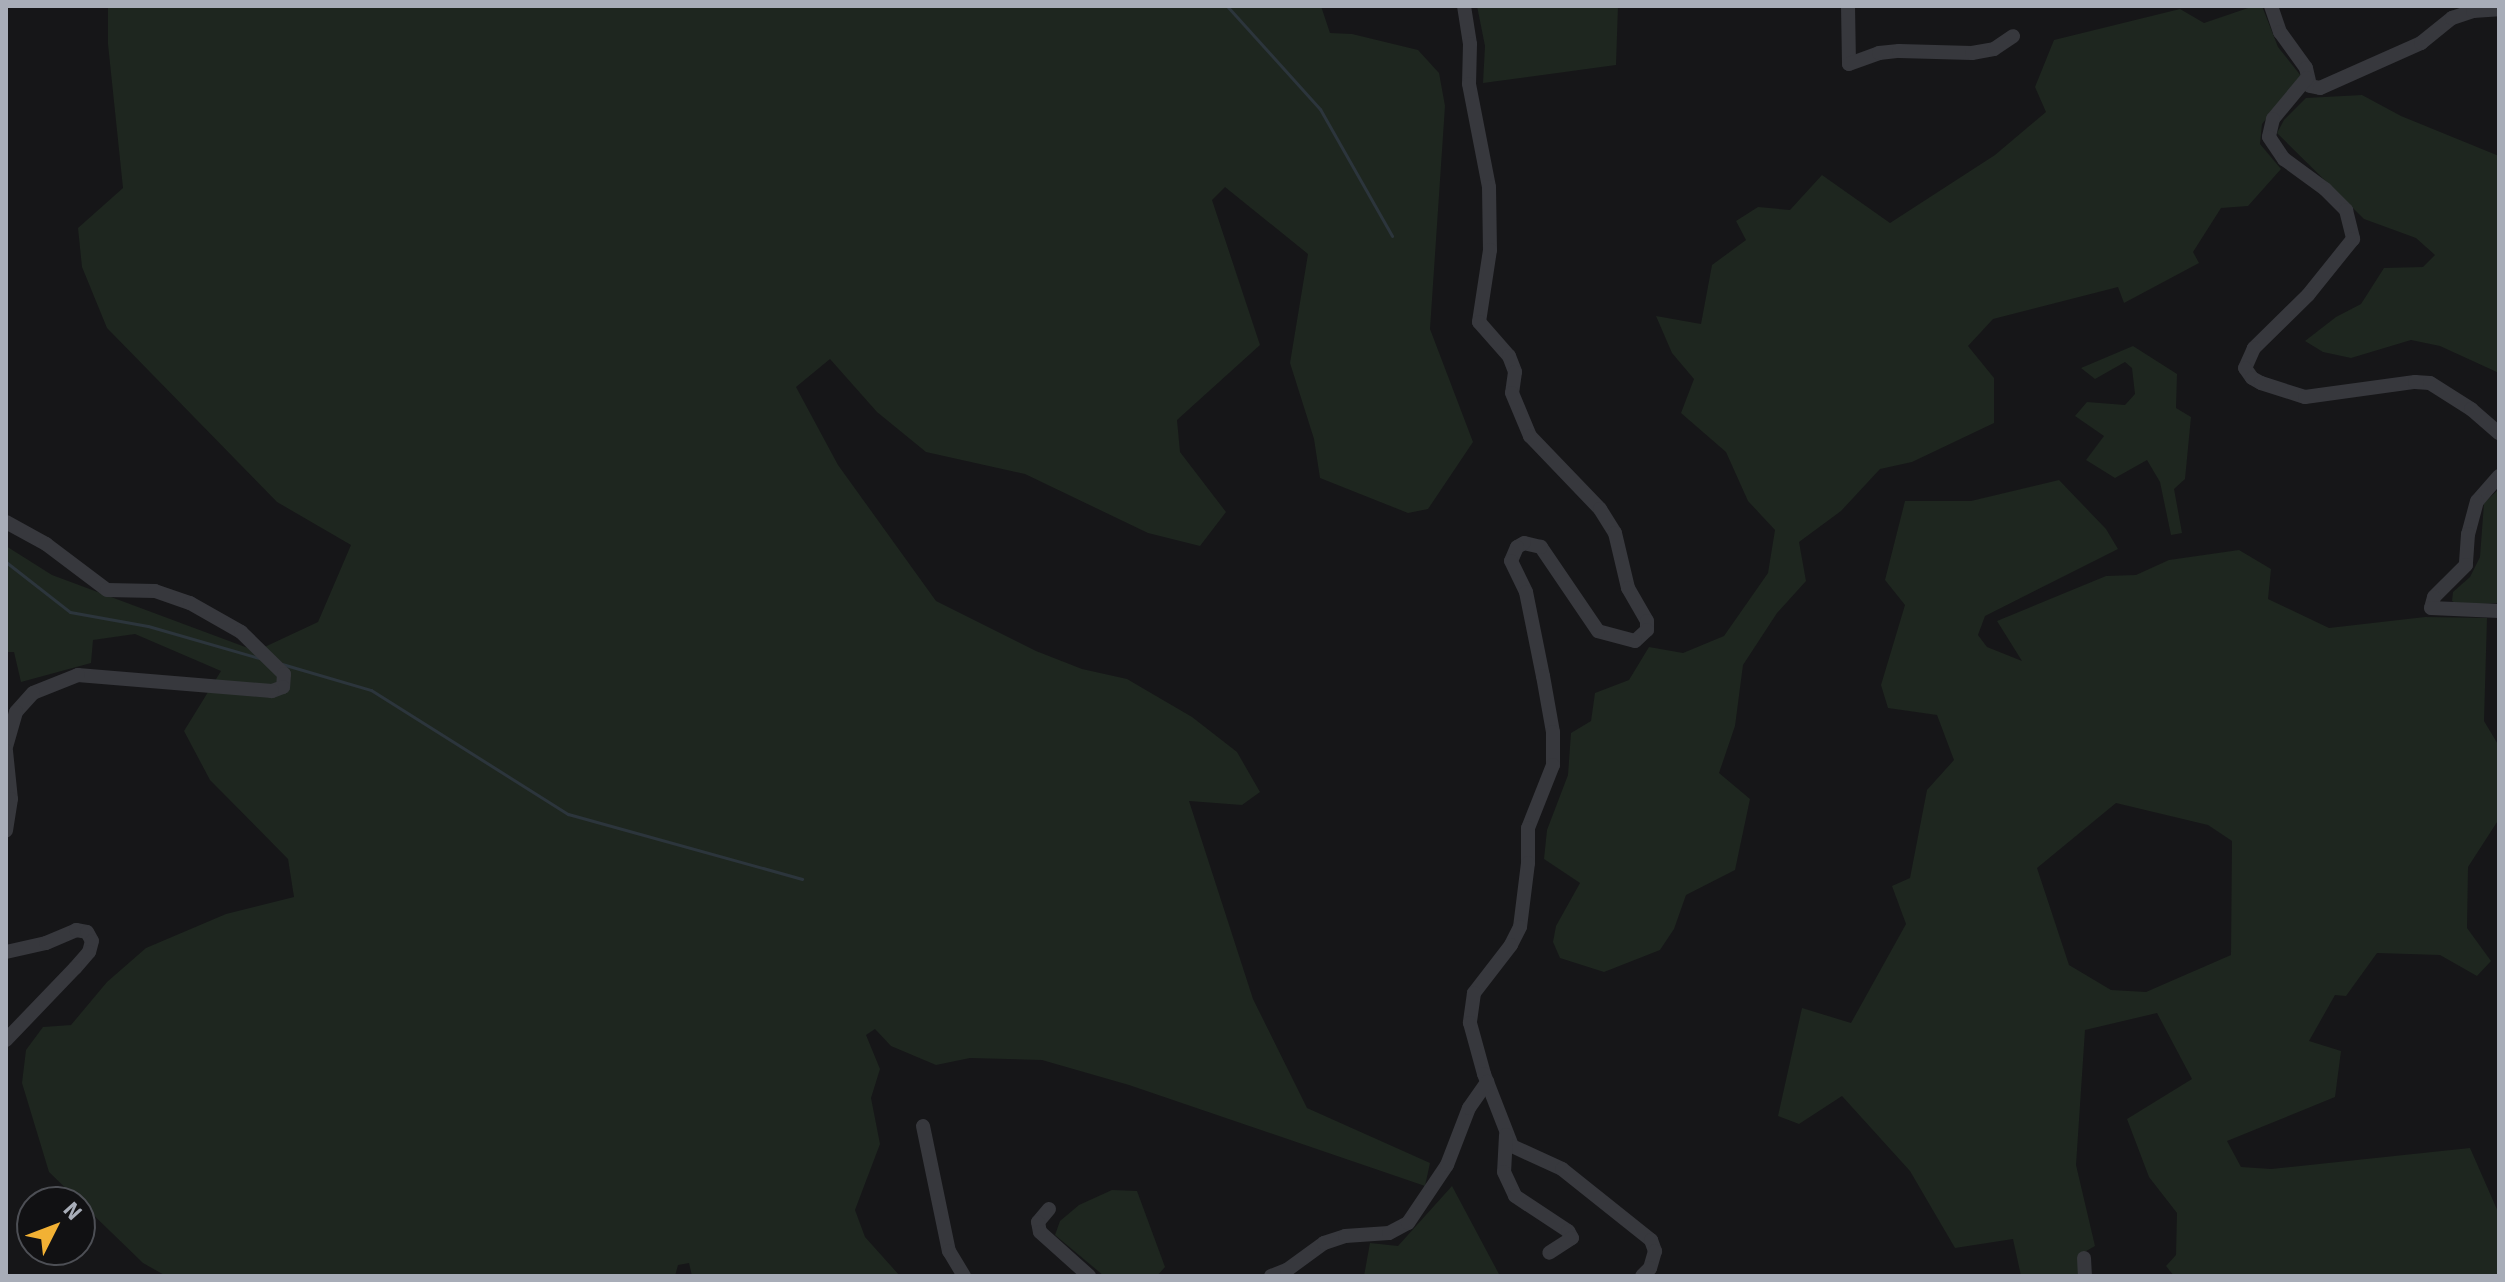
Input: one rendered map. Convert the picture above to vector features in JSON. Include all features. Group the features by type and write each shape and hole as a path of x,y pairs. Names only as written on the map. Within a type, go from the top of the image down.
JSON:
{"street":[{"path":"1464,6 1470,44 1469,84 1489,187 1490,250 1479,322 1509,356 1515,372 1512,393 1530,436 1600,509 1615,533 1628,588 1647,621 1647,630 1635,641 1598,631 1541,547 1524,543 1517,547 1511,561 1526,592 1553,732 1553,765 1528,828 1528,863 1520,927 1511,945 1474,993 1470,1023 1487,1082 1512,1146 1562,1169 1651,1240 1655,1251 1650,1268 1642,1276"},
{"path":"1848,6 1849,64 1879,53 1899,51 1972,53 1994,49 2013,36"},
{"path":"2271,6 2280,32 2306,68 2310,86 2320,88 2421,43 2452,18 2473,11 2499,9"},
{"path":"2307,78 2273,119 2269,137 2284,159 2325,189 2346,210 2353,239 2308,295 2254,348 2245,368 2252,378 2261,383 2305,397 2415,382 2430,383 2471,409 2499,433"},
{"path":"2499,476 2477,501 2468,534 2466,565 2434,597 2431,608 2453,612 2499,611"},
{"path":"6,522 46,544 107,590 155,591 190,603 241,632 284,674 283,687 272,691 78,675 33,693 16,712 6,749 11,799 6,831"},
{"path":"6,952 46,943 76,930 87,932 92,941 82,960 6,1040"},
{"path":"1271,1276 1287,1270 1324,1243 1345,1236 1389,1233 1408,1223 1447,1165 1469,1108 1487,1082"},
{"path":"923,1126 949,1251 964,1276"},
{"path":"1506,1134 1504,1172 1515,1196 1568,1231 1572,1238 1549,1253"},
{"path":"1049,1209 1038,1222 1040,1232 1089,1276"},
{"path":"2084,1258 2085,1276"}],"shaded area":[{"path":"108,6 1321,6 1330,33 1352,34 1418,50 1439,73 1445,106 1430,329 1473,442 1428,509 1408,513 1320,478 1314,439 1290,363 1308,254 1225,187 1212,200 1260,345 1177,420 1180,452 1226,512 1200,546 1148,533 1025,474 926,452 877,412 830,359 796,387 838,465 936,601 1036,651 1082,669 1127,679 1192,717 1237,752 1260,792 1242,805 1189,801 1253,999 1307,1108 1430,1163 1425,1186 1129,1085 1042,1060 970,1058 936,1065 891,1046 875,1029 866,1035 880,1069 871,1098 880,1144 855,1210 865,1237 900,1276 692,1276 689,1263 678,1265 675,1276 166,1276 143,1263 96,1218 96,1186 63,1186 49,1172 22,1083 26,1050 43,1027 71,1025 107,982 146,948 226,914 294,897 288,859 210,780 184,731 221,671 135,634 93,640 91,663 21,682 14,652 6,652 6,546 52,575 256,651 318,622 351,545 277,502 107,328 82,267 78,228 123,188 108,44"},
{"path":"1477,6 1618,6 1616,65 1483,83 1485,46"},
{"path":"2262,6 2278,47 2301,76 2262,124 2260,144 2281,169 2248,206 2221,208 2193,252 2199,263 2124,303 2118,287 1993,319 1968,346 1994,378 1994,423 1912,462 1880,469 1841,511 1799,542 1806,581 1777,613 1743,665 1735,726 1719,773 1750,799 1735,870 1686,895 1674,929 1660,950 1604,972 1560,958 1553,942 1556,926 1580,883 1544,859 1547,830 1568,775 1571,733 1591,721 1595,693 1629,680 1649,647 1683,653 1724,636 1768,573 1775,530 1748,501 1726,452 1681,413 1694,379 1672,353 1656,316 1701,324 1712,265 1746,240 1736,221 1758,207 1790,210 1822,175 1890,223 1995,155 2046,112 2035,87 2054,40 2180,9 2204,23"},
{"path":"2362,95 2401,116 2499,156 2499,373 2440,346 2411,340 2351,358 2323,352 2305,341 2336,317 2361,304 2384,268 2423,267 2435,255 2416,238 2364,219 2277,133 2284,120 2306,98"},
{"path":"2133,346 2177,374 2176,408 2191,417 2185,479 2174,489 2182,533 2171,535 2160,482 2147,460 2115,478 2086,460 2104,436 2075,416 2087,402 2125,405 2135,394 2132,368 2125,362 2095,379 2081,368"},
{"path":"2059,480 2106,529 2118,549 1985,616 1978,635 1987,647 2022,661 1997,621 2106,576 2136,575 2169,560 2239,550 2271,569 2268,599 2329,628 2425,617 2487,618 2484,721 2499,746 2499,819 2468,867 2467,928 2491,961 2477,976 2440,955 2377,953 2346,996 2335,995 2309,1041 2341,1051 2335,1097 2227,1141 2241,1167 2271,1169 2470,1148 2499,1214 2499,1276 2174,1276 2166,1266 2176,1255 2177,1213 2149,1177 2127,1119 2192,1079 2157,1013 2085,1030 2076,1165 2095,1246 2081,1254 2080,1276 2021,1276 2013,1239 1955,1248 1910,1171 1842,1096 1799,1124 1778,1116 1802,1008 1851,1023 1906,924 1892,886 1910,878 1927,790 1954,760 1937,715 1888,708 1881,685 1905,605 1885,580 1905,501 1971,501","holes":["2116,803 2208,825 2232,841 2231,955 2146,992 2111,990 2069,965 2037,868"]},
{"path":"2499,489 2499,603 2459,605 2452,601 2453,592 2470,577 2480,557 2484,503"},
{"path":"1452,1186 1500,1276 1364,1276 1370,1243 1398,1246"},
{"path":"1112,1190 1137,1191 1165,1267 1157,1276 1104,1276 1055,1235 1060,1221 1079,1205"}],"waterway":[{"path":"1227,6 1320,109 1392,236"},
{"path":"6,562 70,612 148,626 259,658"},
{"path":"282,664 371,690 568,814 802,879"}]}
